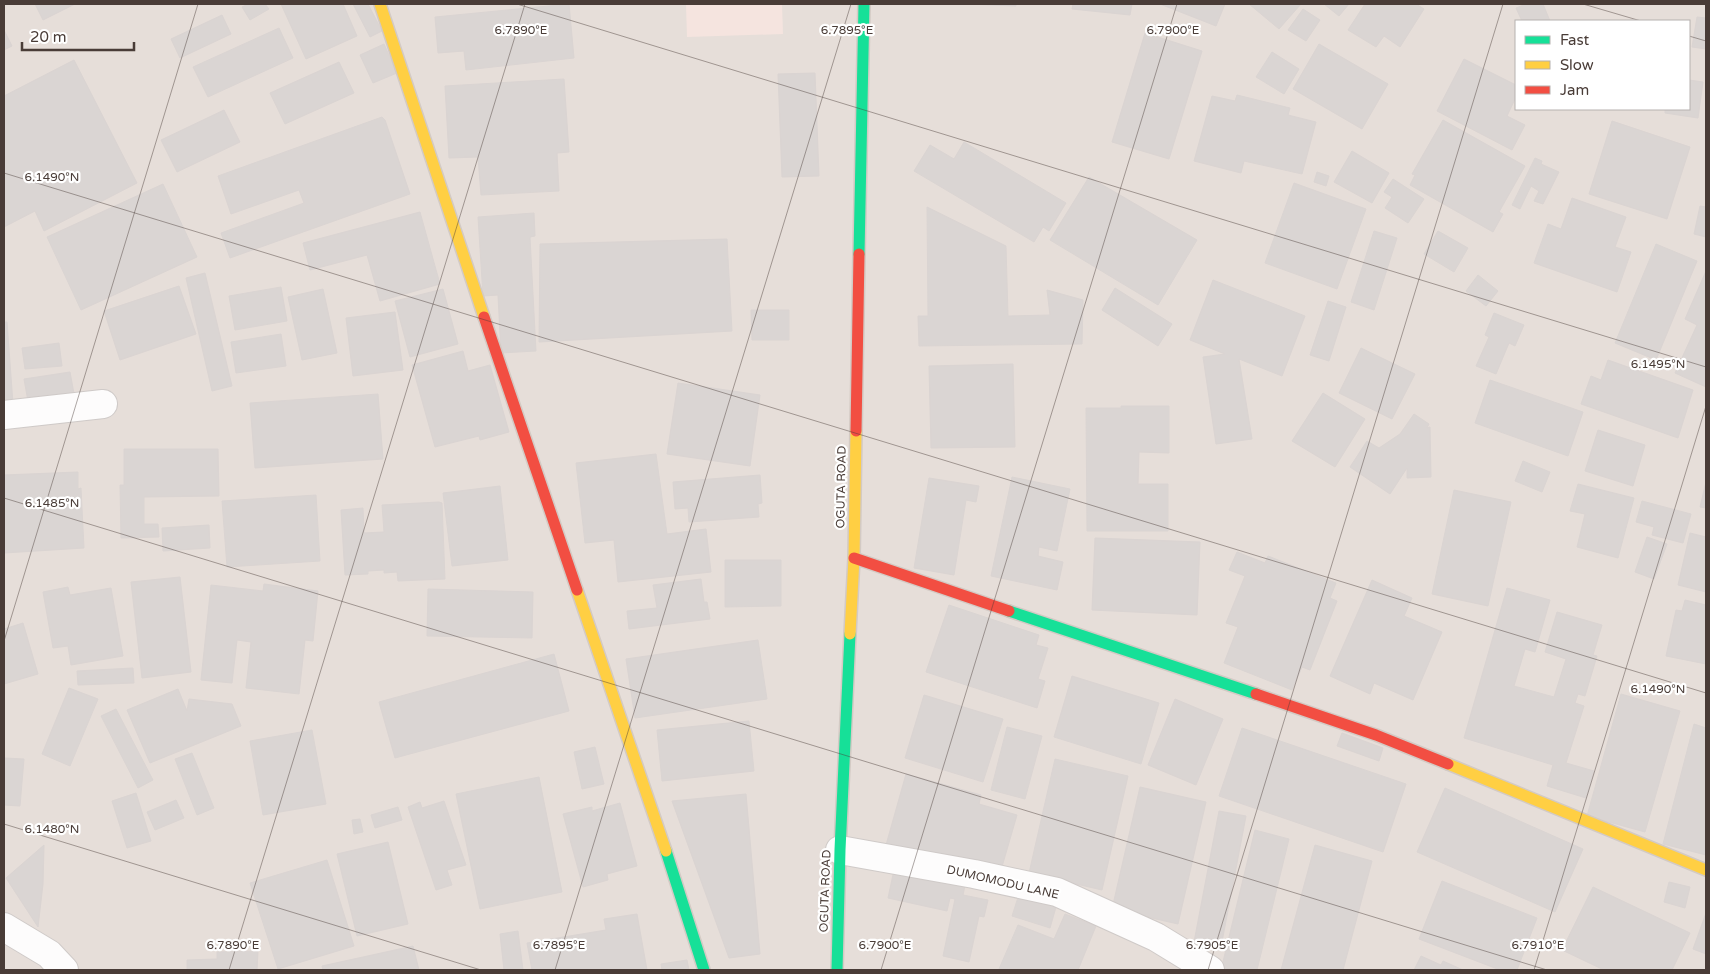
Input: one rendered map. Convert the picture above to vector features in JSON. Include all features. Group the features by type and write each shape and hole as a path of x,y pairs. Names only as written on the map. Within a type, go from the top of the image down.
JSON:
{"street":[{"path":"380,4 465,261 669,859 704,970"},
{"name":"OGUTA ROAD","path":"837,970 840,850 854,558 864,4"},
{"path":"4,415 103,404"},
{"path":"854,558 1376,736 1706,870"},
{"name":"DUMOMODU LANE","path":"840,850 974,874 1057,892 1156,937 1210,970"},
{"path":"4,927 49,954 64,970"}],"shaded area":[{"path":"4,4 1706,4 1706,970 4,970"},
{"path":"686,4 782,4 783,34 687,37"}],"building":[{"path":"35,4 75,4 43,20"},
{"path":"248,4 265,4 269,9 250,20 242,7"},
{"path":"281,4 343,4 357,36 306,59"},
{"path":"353,4 368,4 382,31 370,37"},
{"path":"569,4 574,58 466,70 464,51 438,53 435,17"},
{"path":"968,4 1016,4 1016,6"},
{"path":"1073,4 1132,4 1130,15 1072,9"},
{"path":"1160,4 1225,4 1216,26"},
{"path":"1249,4 1301,4 1279,29"},
{"path":"1324,4 1349,4 1339,16"},
{"path":"1365,4 1416,4 1424,9 1400,47 1384,36 1376,47 1348,30"},
{"path":"1526,4 1543,4 1550,20 1522,20 1516,8"},
{"path":"1303,9 1320,20 1306,41 1288,30"},
{"path":"222,15 231,34 180,58 171,39"},
{"path":"1697,17 1706,18 1706,49 1692,47"},
{"path":"279,28 293,58 208,97 193,67"},
{"path":"4,30 12,46 4,50"},
{"path":"1145,33 1202,51 1169,159 1112,142"},
{"path":"384,44 397,73 373,83 360,55"},
{"path":"1319,44 1388,84 1362,129 1293,89"},
{"path":"1272,52 1299,69 1284,94 1256,77"},
{"path":"1464,59 1515,84 1515,99 1507,116 1525,125 1512,150 1437,111"},
{"path":"74,60 137,183 44,231 35,211 4,227 4,161 6,160 4,155 4,96"},
{"path":"339,62 354,93 285,124 270,93"},
{"path":"815,73 819,176 782,177 778,74"},
{"path":"564,79 569,152 557,153 559,191 481,195 478,157 449,158 445,86"},
{"path":"1690,80 1703,82 1698,118 1665,113 1665,110 1690,110"},
{"path":"1237,95 1290,108 1288,115 1316,122 1302,174 1244,161 1241,173 1194,161 1212,96 1235,101"},
{"path":"224,110 240,142 177,172 161,140"},
{"path":"382,117 385,120 410,194 230,258 221,233 304,203 299,190 231,214 218,176"},
{"path":"1443,120 1525,166 1499,212 1503,214 1493,232 1410,185 1415,175 1412,174"},
{"path":"1612,121 1690,147 1667,219 1589,194"},
{"path":"964,142 1066,203 1049,231 1043,227 1034,242 914,171 930,145 954,159"},
{"path":"1352,151 1389,173 1372,203 1334,182"},
{"path":"1535,158 1542,161 1541,164 1559,172 1543,204 1534,201 1539,191 1531,186 1520,209 1512,205"},
{"path":"1317,172 1329,176 1326,186 1314,182"},
{"path":"1089,177 1197,240 1158,305 1050,240"},
{"path":"1393,179 1424,199 1408,223 1385,208 1392,197 1384,192"},
{"path":"1294,183 1366,209 1337,289 1265,263"},
{"path":"163,184 197,257 81,310 47,237"},
{"path":"1572,198 1626,217 1615,247 1631,252 1617,292 1534,263 1548,224 1561,229"},
{"path":"1700,206 1706,207 1706,237 1694,234"},
{"path":"927,207 1006,246 1008,316 1050,315 1047,290 1083,300 1082,344 919,346 918,316 928,316"},
{"path":"420,212 440,284 380,301 367,255 310,270 303,243"},
{"path":"534,213 535,236 530,237 536,351 501,353 498,295 483,296 478,217"},
{"path":"1374,231 1397,238 1374,310 1351,302"},
{"path":"1438,231 1468,248 1454,272 1424,254"},
{"path":"727,239 732,331 539,342 540,244"},
{"path":"1656,244 1697,261 1656,360 1615,343"},
{"path":"1706,271 1706,387 1675,373 1697,325 1685,319"},
{"path":"205,273 232,386 212,391 186,278"},
{"path":"1478,275 1498,291 1486,306 1466,291"},
{"path":"1213,280 1305,316 1282,376 1239,359 1252,439 1216,444 1203,357 1225,354 1190,340"},
{"path":"179,286 196,334 120,360 104,311"},
{"path":"281,287 287,321 235,330 229,296"},
{"path":"1115,288 1172,324 1158,346 1102,310"},
{"path":"323,289 337,353 302,360 288,297"},
{"path":"443,289 458,344 410,357 395,301"},
{"path":"1328,301 1346,307 1329,361 1310,355"},
{"path":"751,310 789,310 789,340 752,340"},
{"path":"395,312 403,370 353,376 346,318"},
{"path":"1494,313 1524,325 1515,346 1509,343 1496,374 1476,366 1489,337 1485,335"},
{"path":"4,322 7,322 13,404 4,405"},
{"path":"281,334 286,366 236,373 231,342"},
{"path":"59,343 62,366 25,369 22,348"},
{"path":"1361,348 1415,374 1392,419 1339,393"},
{"path":"463,351 468,371 490,365 509,432 480,440 479,436 435,447 412,365"},
{"path":"1608,360 1693,390 1678,438 1581,404 1591,376 1601,380"},
{"path":"1013,364 1015,447 931,448 929,366"},
{"path":"70,372 75,399 29,407 24,379"},
{"path":"1490,380 1583,412 1568,456 1475,423"},
{"path":"678,383 760,395 750,466 667,454"},
{"path":"1323,393 1365,419 1335,467 1292,441"},
{"path":"378,394 383,459 255,468 250,403"},
{"path":"1121,406 1169,406 1169,453 1139,452 1138,484 1168,484 1168,531 1087,531 1086,408 1121,408"},
{"path":"1414,414 1429,424 1427,428 1430,427 1431,477 1407,478 1407,468 1390,494 1350,467 1367,441 1379,448 1400,434"},
{"path":"1598,430 1645,445 1633,486 1585,471"},
{"path":"124,449 218,449 219,496 144,497 144,524 158,524 159,537 121,538 120,485 124,485"},
{"path":"656,454 667,534 706,529 711,572 618,582 614,540 585,543 576,463"},
{"path":"1523,461 1550,472 1542,492 1515,481"},
{"path":"78,472 78,489 81,488 84,548 4,553 4,475"},
{"path":"760,475 762,503 758,504 759,517 689,522 688,508 675,509 673,482"},
{"path":"1012,477 1070,489 1057,551 1039,547 1038,556 1063,562 1057,590 991,576"},
{"path":"929,478 979,486 976,502 966,500 954,575 914,568"},
{"path":"1706,482 1706,508 1700,507"},
{"path":"1578,484 1634,498 1618,558 1577,547 1585,514 1570,511"},
{"path":"500,486 508,560 452,566 443,493"},
{"path":"1454,490 1511,502 1488,606 1432,594"},
{"path":"316,495 320,561 227,567 222,501"},
{"path":"1642,501 1691,514 1683,543 1652,535 1654,527 1636,522"},
{"path":"442,503 445,579 398,581 397,572 384,573 384,570 368,571 368,574 345,575 341,510 363,508 364,533 384,532 382,505"},
{"path":"209,525 210,548 163,551 162,528"},
{"path":"1690,533 1706,537 1706,592 1678,585"},
{"path":"1647,537 1667,544 1654,579 1635,572"},
{"path":"1095,538 1200,542 1197,615 1092,610"},
{"path":"1237,552 1265,563 1268,556 1336,583 1330,598 1337,601 1310,670 1302,667 1292,690 1224,663 1238,627 1226,623 1245,576 1229,570"},
{"path":"725,560 781,560 781,606 725,607"},
{"path":"180,577 191,672 142,678 131,582"},
{"path":"701,579 704,602 707,602 710,619 629,629 627,611 657,608 653,585"},
{"path":"1372,580 1412,598 1404,616 1442,632 1413,700 1374,683 1370,694 1330,676"},
{"path":"264,584 318,591 313,641 305,640 299,694 246,688 251,642 237,640 232,683 201,680 211,585 263,591"},
{"path":"68,587 70,595 111,588 123,656 71,665 68,646 53,648 43,592"},
{"path":"1507,588 1550,600 1535,652 1525,649 1514,686 1554,697 1566,659 1545,652 1557,612 1602,625 1593,655 1597,656 1585,696 1578,694 1575,703 1584,706 1566,763 1594,771 1586,798 1547,786 1553,765 1464,738"},
{"path":"428,589 533,592 532,638 427,636"},
{"path":"1685,600 1706,605 1706,664 1666,656 1676,610 1682,611"},
{"path":"949,605 1039,635 1036,645 1048,648 1038,679 1045,681 1037,708 926,672"},
{"path":"23,623 38,674 4,684 4,629"},
{"path":"758,640 767,699 635,718 626,659"},
{"path":"554,654 569,711 395,758 379,702"},
{"path":"133,668 134,683 78,685 77,671"},
{"path":"1072,676 1159,703 1141,764 1054,737"},
{"path":"69,688 98,699 70,766 42,754"},
{"path":"178,689 187,711 189,699 232,704 241,726 150,763 127,710"},
{"path":"1621,694 1680,711 1645,832 1587,816"},
{"path":"924,695 1003,719 983,782 905,758"},
{"path":"1175,699 1223,719 1196,785 1148,765"},
{"path":"116,709 153,780 138,788 101,716"},
{"path":"749,721 754,771 662,781 657,730"},
{"path":"1694,724 1706,728 1706,855 1663,844"},
{"path":"1007,727 1042,736 1025,799 991,790"},
{"path":"1242,728 1406,784 1383,852 1219,796"},
{"path":"312,730 326,804 263,815 250,741"},
{"path":"1342,733 1383,748 1379,761 1337,746"},
{"path":"595,747 604,784 582,789 574,752"},
{"path":"192,753 214,808 197,815 175,759"},
{"path":"4,758 24,759 20,806 4,805"},
{"path":"1055,759 1128,776 1102,890 1029,873"},
{"path":"906,774 981,795 979,804 1017,815 999,877 886,845"},
{"path":"539,777 562,892 480,909 456,794"},
{"path":"1140,787 1206,802 1178,924 1112,909"},
{"path":"1445,788 1583,849 1555,912 1417,852"},
{"path":"136,793 151,841 127,848 112,801"},
{"path":"746,794 760,954 729,958 672,801"},
{"path":"176,800 184,818 155,830 147,812"},
{"path":"444,801 466,865 447,870 452,885 436,890 408,807 420,802 422,808"},
{"path":"620,803 637,866 607,874 608,880 583,887 563,814 592,807 592,811"},
{"path":"398,807 402,820 375,828 371,815"},
{"path":"1219,811 1246,816 1221,947 1194,942"},
{"path":"360,819 363,832 354,834 352,820"},
{"path":"1255,830 1289,839 1257,970 1221,970"},
{"path":"388,842 408,924 357,936 337,854"},
{"path":"44,845 43,884 38,927 6,878"},
{"path":"1315,845 1372,861 1343,970 1281,970"},
{"path":"327,860 354,946 278,969 250,883"},
{"path":"894,870 967,876 963,895 988,900 984,917 979,916 969,962 943,956 955,899 950,898 947,911 888,898"},
{"path":"1442,881 1537,918 1517,970 1500,970 1419,939"},
{"path":"1669,882 1690,887 1685,908 1664,902"},
{"path":"1593,887 1690,933 1672,970 1604,970 1562,950"},
{"path":"1021,888 1058,900 1050,928 1012,916"},
{"path":"1706,913 1706,954 1693,949"},
{"path":"637,914 647,970 532,970 527,943 606,930 604,919"},
{"path":"1065,914 1096,926 1078,970 999,969 1018,925 1054,939"},
{"path":"518,931 523,970 504,970 500,934"},
{"path":"413,946 419,970 323,970 322,966"},
{"path":"258,951 257,970 187,970 187,960 217,959 217,952"},
{"path":"1421,956 1441,965 1443,961 1463,970 1414,970"},
{"path":"687,960 689,970 662,970 661,964"}],"traffic: fast":[{"path":"859,254 864,4"},
{"path":"1009,611 1256,694"},
{"path":"837,970 840,850 850,634"},
{"path":"666,851 704,970"}],"traffic: slow":[{"path":"380,4 484,317"},
{"path":"850,634 854,558 856,431"},
{"path":"577,590 666,851"},
{"path":"1448,764 1706,870"}],"traffic: jam":[{"path":"856,431 859,254"},
{"path":"484,317 577,590"},
{"path":"854,558 1009,611"},
{"path":"1256,694 1376,735 1448,764"}]}
